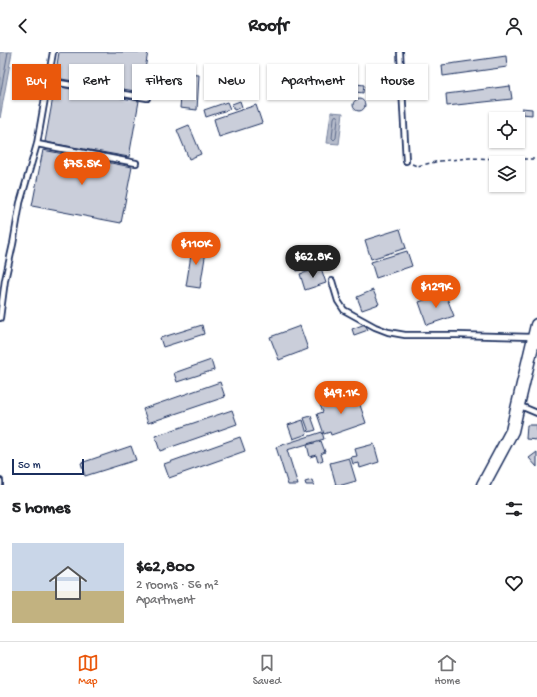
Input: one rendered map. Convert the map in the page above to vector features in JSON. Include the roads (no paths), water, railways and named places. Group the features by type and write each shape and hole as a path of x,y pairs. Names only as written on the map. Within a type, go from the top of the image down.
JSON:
{"main road":[{"path":"483,485 512,431 537,325"}],"lane":[{"path":"51,64 53,52"},
{"path":"400,52 406,161"},
{"path":"61,83 132,95"},
{"path":"0,318 5,280 20,203 37,144 45,100"},
{"path":"37,144 136,163"},
{"path":"332,281 338,301 344,310 375,327 388,332 405,335 534,337"},
{"path":"518,405 537,413"}],"water":[{"path":"0,52 12,52 0,118"},
{"path":"331,112 343,113 339,144 327,143"}]}
